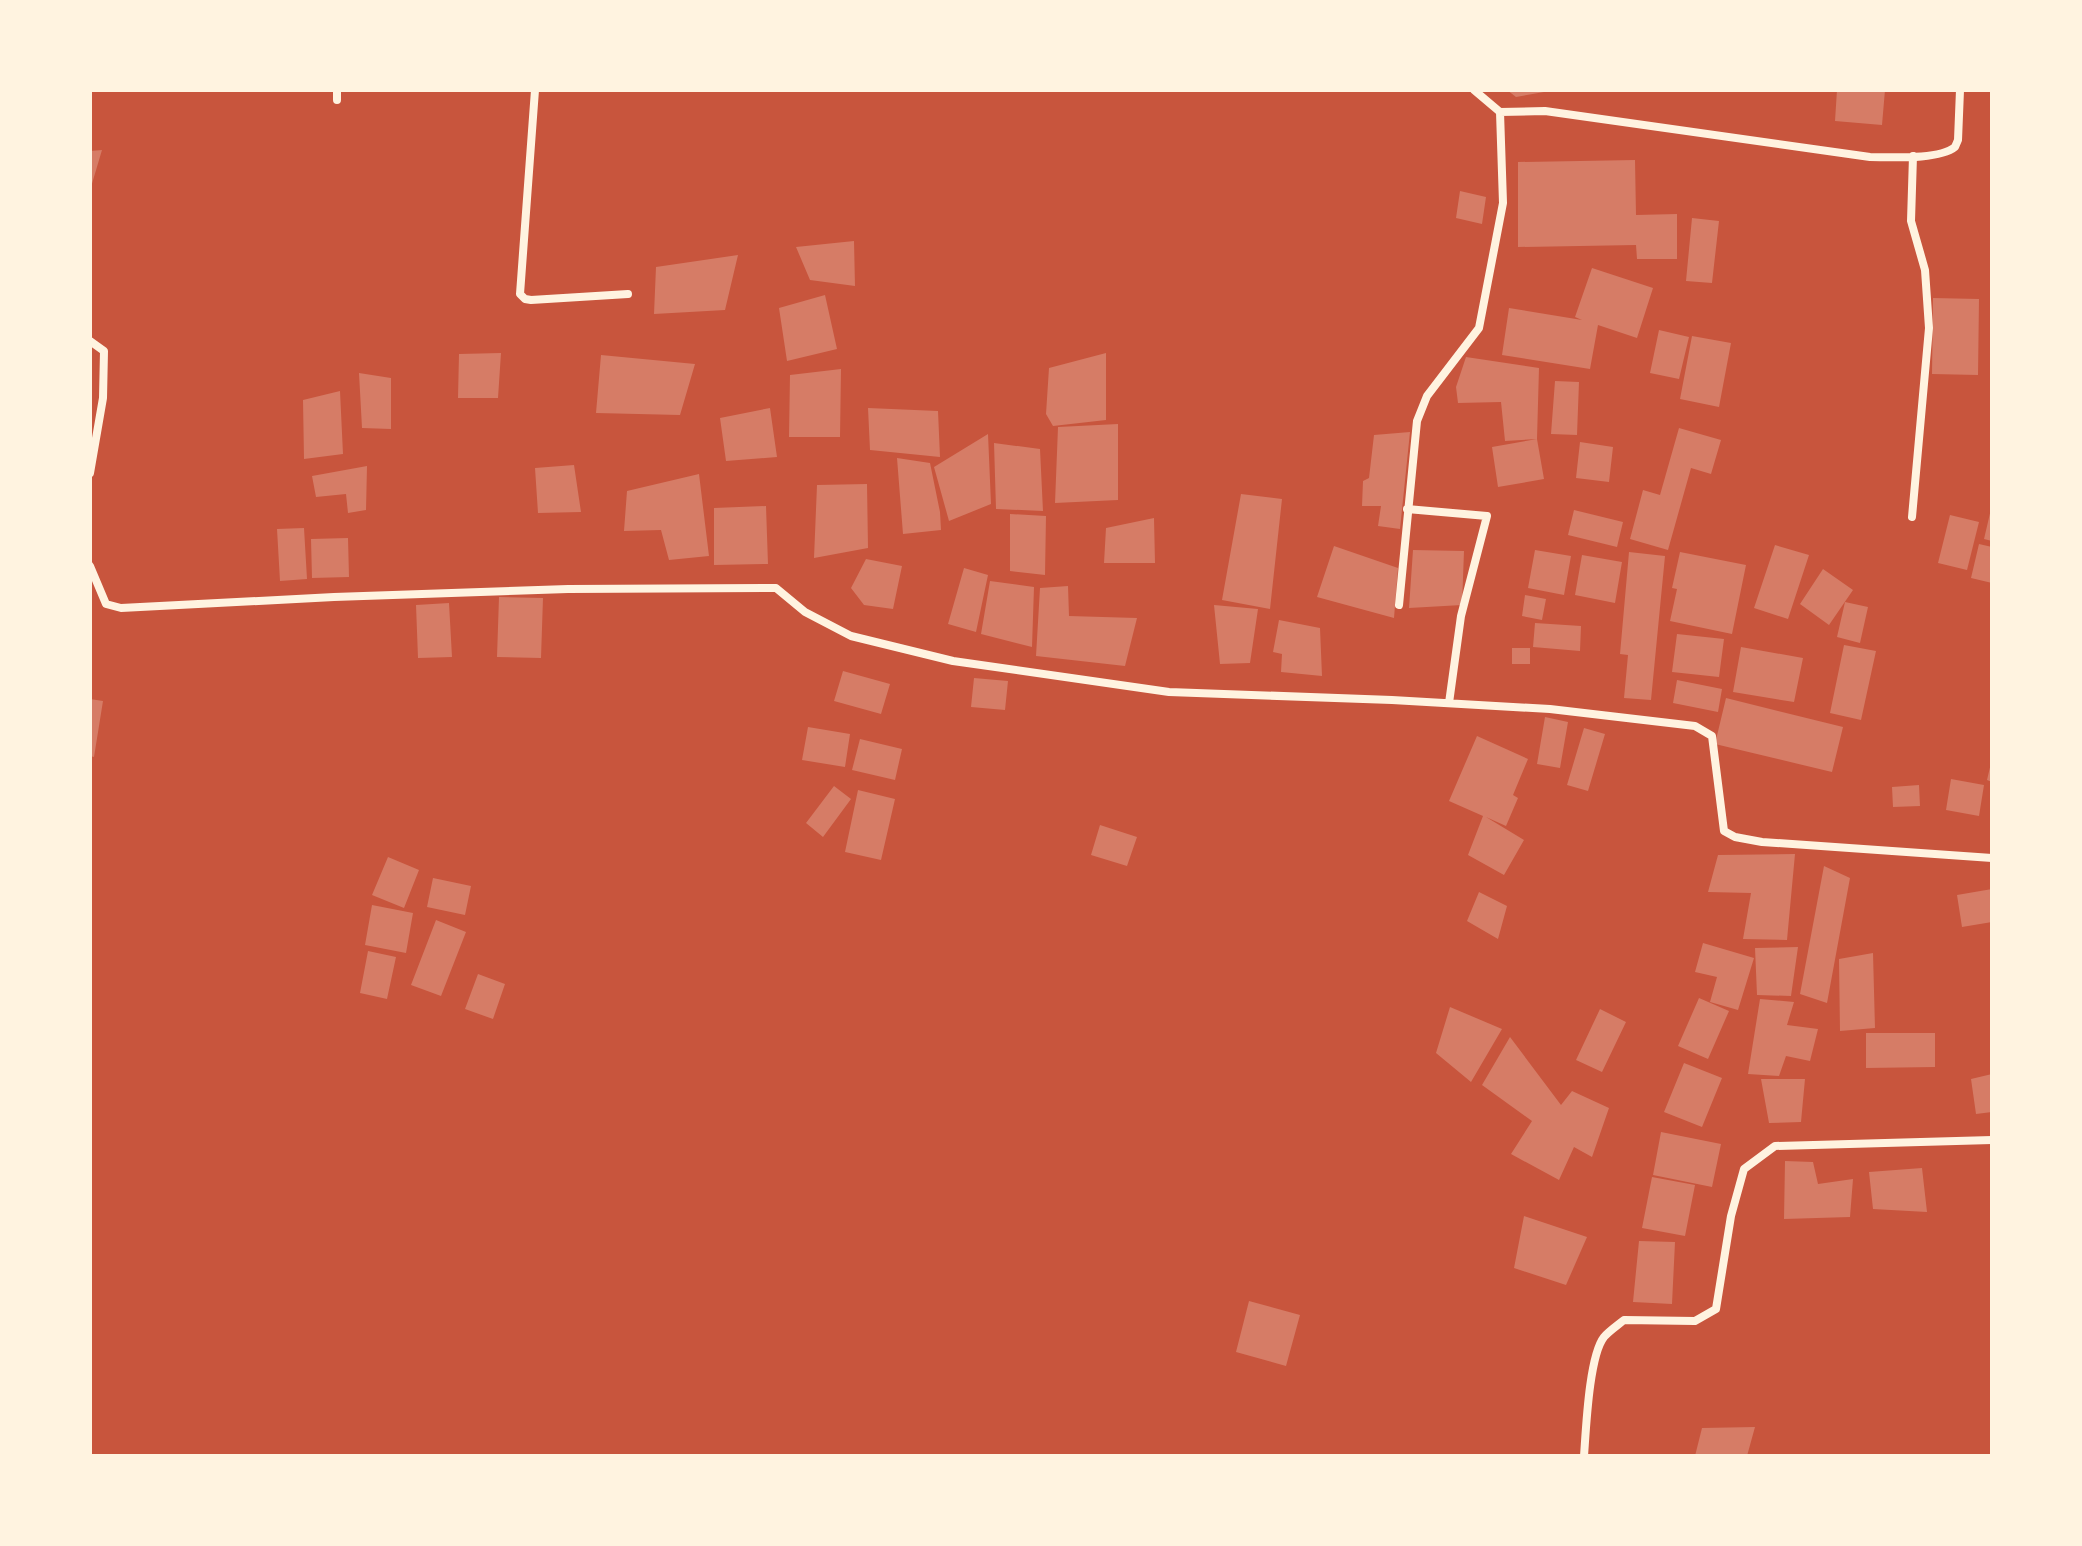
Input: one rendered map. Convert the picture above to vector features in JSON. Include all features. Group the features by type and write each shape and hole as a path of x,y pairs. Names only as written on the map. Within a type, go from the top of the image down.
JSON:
{"street":[{"path":"337,90 337,100"},
{"path":"535,90 520,294 531,300 628,294"},
{"path":"1474,90 1500,112 1545,111 1870,157 1943,153 1955,147 1960,90"},
{"path":"1399,605 1417,421 1433,388 1479,328 1483,313 1503,203 1500,112"},
{"path":"1912,517 1929,328 1925,270 1911,221 1913,156"},
{"path":"90,341 104,351 103,398 90,473"},
{"path":"1407,509 1487,516 1461,616 1449,703"},
{"path":"90,566 106,604 121,608 553,589 776,588 805,612 851,636 953,661 1169,692 1550,709 1695,726 1712,736 1724,831 1735,837 1762,842 1992,858"},
{"path":"1584,1456 1587,1413 1603,1338 1624,1320 1695,1321 1716,1309 1731,1216 1744,1169 1775,1146 1992,1140"}],"building":[{"path":"1507,90 1543,90 1544,92 1516,97"},
{"path":"1837,90 1885,90 1882,125 1835,121"},
{"path":"102,150 91,187 90,187 90,151"},
{"path":"1635,160 1636,215 1677,214 1677,259 1637,259 1636,245 1518,247 1518,162"},
{"path":"1460,191 1486,197 1482,224 1456,218"},
{"path":"1692,218 1719,221 1712,283 1686,281"},
{"path":"854,241 855,286 810,280 796,247"},
{"path":"738,255 725,310 654,314 656,267"},
{"path":"1592,268 1653,288 1637,338 1598,325 1590,369 1502,355 1509,308 1582,320 1575,317"},
{"path":"825,295 837,349 787,361 779,308"},
{"path":"1933,298 1979,299 1978,375 1932,374"},
{"path":"1659,330 1689,337 1679,379 1650,373"},
{"path":"1692,336 1731,343 1719,407 1680,399"},
{"path":"501,353 498,398 458,398 459,354"},
{"path":"1106,353 1106,420 1053,426 1046,414 1049,368"},
{"path":"601,355 695,364 680,415 596,413"},
{"path":"1466,357 1539,368 1537,439 1505,441 1501,402 1458,403 1456,387"},
{"path":"841,369 840,437 789,437 790,375"},
{"path":"359,373 391,378 391,429 362,428"},
{"path":"1555,381 1579,382 1577,435 1551,434"},
{"path":"340,391 343,454 304,459 303,400"},
{"path":"770,408 777,457 726,461 720,418"},
{"path":"868,408 938,411 940,457 870,450"},
{"path":"1118,424 1118,500 1055,503 1058,427"},
{"path":"1679,428 1721,440 1711,474 1691,468 1668,550 1630,539 1643,490 1660,495"},
{"path":"1410,432 1400,529 1378,526 1381,506 1362,506 1363,481 1369,478 1374,435"},
{"path":"988,434 991,504 949,521 934,467"},
{"path":"1537,439 1544,479 1498,487 1492,447"},
{"path":"1580,442 1613,447 1609,482 1576,478"},
{"path":"994,443 1040,449 1043,511 996,509"},
{"path":"897,458 930,463 941,530 903,534"},
{"path":"574,465 581,512 538,513 535,468"},
{"path":"367,466 366,510 348,513 346,494 316,497 312,476"},
{"path":"699,474 709,556 669,560 661,530 624,531 627,491"},
{"path":"867,484 868,548 814,558 817,485"},
{"path":"1241,494 1282,499 1270,609 1222,600"},
{"path":"766,506 768,564 714,565 714,508"},
{"path":"1992,509 1992,541 1984,539"},
{"path":"1574,510 1623,522 1617,547 1568,535"},
{"path":"1010,514 1046,516 1045,575 1010,571"},
{"path":"1950,515 1979,522 1967,570 1938,563"},
{"path":"1154,518 1155,563 1104,563 1106,528"},
{"path":"304,528 307,579 280,581 277,529"},
{"path":"348,538 349,577 312,578 311,539"},
{"path":"1979,544 1992,547 1992,583 1971,578"},
{"path":"1775,545 1809,555 1788,619 1754,608"},
{"path":"1334,546 1398,568 1394,618 1317,597"},
{"path":"1413,550 1464,551 1462,605 1409,608"},
{"path":"1535,550 1571,556 1564,595 1528,588"},
{"path":"1629,552 1665,556 1651,700 1624,698 1628,655 1620,654"},
{"path":"1680,552 1746,565 1732,634 1670,621 1677,589 1672,588"},
{"path":"1582,555 1622,562 1615,603 1575,595"},
{"path":"866,559 902,566 893,609 864,605 851,588"},
{"path":"964,568 988,575 976,632 948,624"},
{"path":"1823,569 1853,590 1829,625 1800,604"},
{"path":"990,581 1034,587 1032,647 981,634"},
{"path":"1068,586 1069,616 1137,618 1125,666 1036,656 1040,588"},
{"path":"1525,595 1546,599 1542,620 1522,616"},
{"path":"499,597 543,598 541,658 497,657"},
{"path":"1845,602 1868,607 1860,643 1837,637"},
{"path":"449,603 452,657 418,658 416,605"},
{"path":"1214,605 1258,609 1250,663 1220,664"},
{"path":"1279,620 1320,628 1322,676 1281,672 1282,654 1273,652"},
{"path":"1535,623 1581,626 1580,651 1533,647"},
{"path":"1677,634 1724,639 1719,677 1672,672"},
{"path":"1844,645 1876,651 1861,720 1830,713"},
{"path":"1741,647 1803,658 1794,702 1733,692"},
{"path":"1512,648 1530,648 1530,664 1512,664"},
{"path":"843,671 890,684 881,714 834,701"},
{"path":"974,678 1008,681 1005,710 971,707"},
{"path":"1677,680 1722,689 1718,712 1673,703"},
{"path":"1726,698 1843,727 1832,772 1715,744"},
{"path":"90,699 103,701 94,757 90,756"},
{"path":"1545,717 1568,722 1560,768 1537,764"},
{"path":"808,727 850,734 845,767 802,760"},
{"path":"1584,728 1605,734 1588,791 1567,785"},
{"path":"1477,736 1528,759 1513,795 1518,798 1506,826 1486,817 1524,840 1504,875 1468,855 1483,816 1449,801"},
{"path":"860,739 902,749 895,780 852,770"},
{"path":"1992,763 1992,782 1987,780"},
{"path":"1951,779 1984,785 1979,816 1946,810"},
{"path":"1919,785 1920,806 1893,807 1892,787"},
{"path":"834,786 851,799 823,837 806,823"},
{"path":"858,790 895,799 881,860 845,852"},
{"path":"1100,825 1137,837 1127,866 1091,855"},
{"path":"1795,854 1787,940 1743,939 1751,893 1708,892 1718,855"},
{"path":"388,857 419,870 404,908 372,895"},
{"path":"1824,866 1850,878 1827,1003 1800,994"},
{"path":"433,878 471,886 465,915 427,907"},
{"path":"1992,889 1992,922 1962,927 1957,895"},
{"path":"1479,892 1507,906 1498,939 1467,921"},
{"path":"372,905 413,913 406,953 365,945"},
{"path":"436,920 466,932 441,996 411,985"},
{"path":"1703,943 1754,958 1738,1010 1710,1002 1717,977 1695,972"},
{"path":"1798,947 1791,996 1757,995 1755,948"},
{"path":"368,951 396,957 387,999 360,993"},
{"path":"1873,953 1875,1028 1840,1031 1839,959"},
{"path":"478,974 505,984 493,1019 465,1009"},
{"path":"1699,998 1729,1011 1708,1059 1678,1046"},
{"path":"1760,999 1794,1002 1787,1025 1818,1029 1810,1061 1786,1056 1779,1076 1748,1074"},
{"path":"1450,1007 1502,1029 1471,1082 1436,1053"},
{"path":"1600,1009 1626,1022 1602,1072 1576,1060"},
{"path":"1866,1033 1935,1033 1935,1067 1866,1068"},
{"path":"1510,1037 1561,1105 1572,1091 1609,1108 1592,1157 1574,1147 1559,1180 1511,1154 1532,1121 1482,1085"},
{"path":"1684,1063 1722,1078 1702,1127 1664,1112"},
{"path":"1992,1074 1992,1112 1976,1114 1971,1079"},
{"path":"1761,1079 1805,1079 1801,1122 1769,1123"},
{"path":"1661,1132 1721,1144 1712,1187 1653,1175"},
{"path":"1785,1161 1813,1162 1818,1184 1853,1179 1850,1217 1784,1219"},
{"path":"1922,1168 1927,1212 1873,1209 1869,1172"},
{"path":"1652,1177 1695,1185 1685,1236 1642,1228"},
{"path":"1524,1216 1587,1237 1566,1285 1514,1268"},
{"path":"1639,1241 1675,1242 1672,1304 1633,1302"},
{"path":"1249,1301 1300,1315 1286,1366 1236,1352"},
{"path":"1755,1427 1747,1456 1695,1456 1702,1428"}]}
